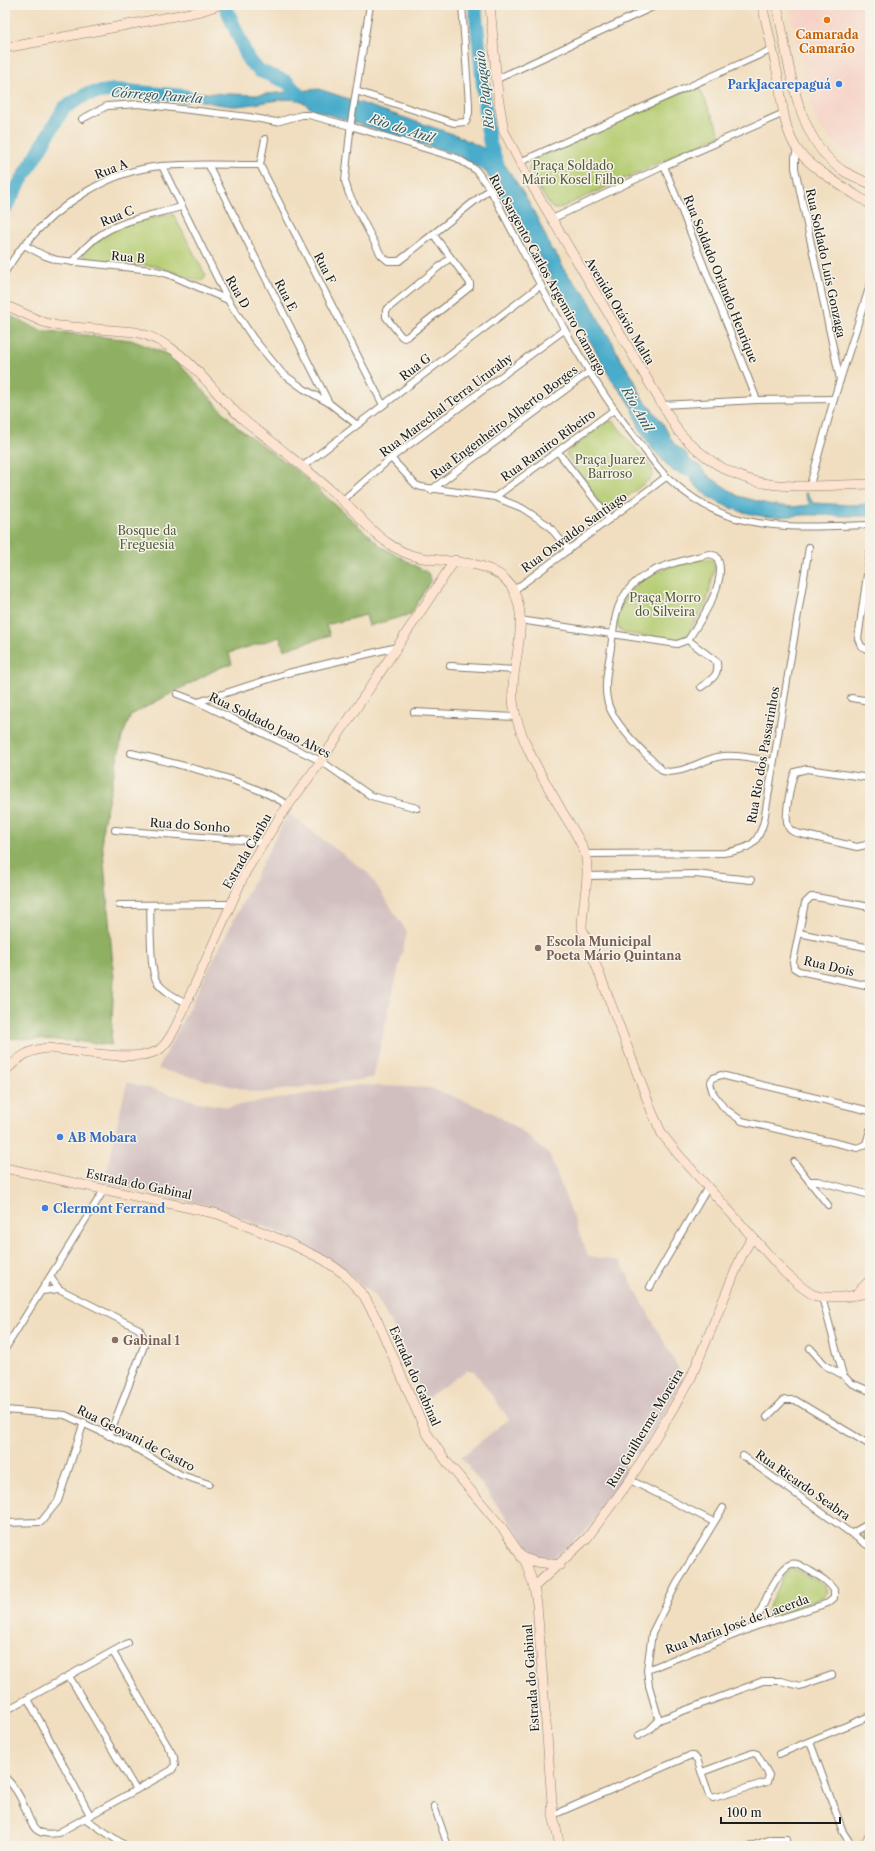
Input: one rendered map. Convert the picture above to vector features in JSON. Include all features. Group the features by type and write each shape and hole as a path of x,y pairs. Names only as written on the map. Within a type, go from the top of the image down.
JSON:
{"main road":[{"name":"Avenida Otávio Malta","path":"490,5 500,114 504,131 552,219 678,431 691,445 725,470 757,483 775,486 870,484"},
{"path":"762,5 773,49 784,113 789,132 797,150 809,162 870,204"},
{"path":"777,5 798,102 808,129 820,147 836,164 845,171 870,184"},
{"path":"5,48 201,11 217,6"},
{"path":"5,305 42,322 59,326 136,332 149,335 172,347 186,358 245,421 343,500 373,531 398,550 421,558 455,560 482,568 500,576 513,591 520,608 513,687 514,708 521,732 538,770 580,840 585,854 586,876 582,911 582,928 649,1105 662,1134 752,1238 785,1273 803,1288 813,1295 822,1297 870,1293"},
{"name":"Estrada Caribu","path":"5,1071 24,1054 34,1049 48,1048 77,1050 121,1056 149,1054 160,1049 169,1039 187,1003 230,904 246,871 263,842 320,761 455,560"},
{"name":"Estrada do Gabinal","path":"5,1168 225,1217 290,1243 324,1260 343,1273 364,1296 377,1320 426,1432 446,1461 503,1529 526,1563 534,1587 537,1604 553,1815 560,1846"},
{"name":"Rua Guilherme Moreira","path":"534,1587 560,1565 587,1538 630,1480 690,1380 742,1255 752,1238"},
{"path":"855,1295 870,1280"},
{"path":"521,1557 536,1562 560,1565"},
{"path":"864,1846 870,1836"},
{"path":"867,1846 870,1836"}],"street":[{"path":"370,5 350,124 345,175 346,187 381,256 388,261 399,260 490,189"},
{"path":"356,91 454,123 466,122 469,113 469,104 462,5"},
{"path":"497,79 657,5"},
{"path":"520,162 773,49"},
{"path":"82,119 107,106 139,104 276,122 305,115 350,124"},
{"path":"552,219 664,166 784,113"},
{"name":"Rua Sargento Carlos Argemiro Camargo","path":"350,124 457,158 476,170 490,189 564,330 589,372 614,410 666,477 711,508 743,519 783,526 870,525"},
{"path":"260,165 265,139"},
{"name":"Rua Soldado Luís Gonzaga","path":"797,150 795,157 795,168 840,380"},
{"name":"Rua A","path":"5,272 24,245 45,223 93,188 137,171 162,166 260,165"},
{"name":"Rua F","path":"260,165 383,405"},
{"name":"Rua D","path":"162,166 228,300 253,338 278,369 300,386 329,403"},
{"name":"Rua E","path":"209,166 329,403 356,424"},
{"name":"Rua Soldado Orlando Henrique","path":"664,166 757,400"},
{"name":"Rua C","path":"72,262 96,238 111,229 130,221 181,207"},
{"path":"432,234 470,283 470,287 404,338 386,317 386,310 450,258"},
{"name":"Rua B","path":"24,245 45,256 72,262 152,270 168,274 228,300"},
{"path":"810,485 834,399 870,285"},
{"name":"Rua G","path":"302,467 356,424 541,286"},
{"name":"Rua Marechal Terra Ururahy","path":"343,500 391,458 564,330"},
{"name":"Rua Engenheiro Alberto Borges","path":"431,490 589,372"},
{"path":"662,405 757,400 834,399"},
{"name":"Rua Ramiro Ribeiro","path":"495,497 614,410"},
{"path":"558,452 610,519"},
{"path":"391,458 416,485 431,490 495,497 536,515 548,525 569,550"},
{"name":"Rua Oswaldo Santiago","path":"513,591 666,477"},
{"name":"Rua Rio dos Passarinhos","path":"585,854 724,853 745,849 755,843 760,836 809,547"},
{"path":"870,553 858,639 861,646 870,651"},
{"path":"520,620 614,634 677,644 688,640 710,607 720,567 716,556 709,554 670,564 643,575 631,585 622,599 616,616 614,634 605,684 610,710 618,724 663,771 677,770 717,757 730,756 773,762"},
{"path":"688,640 717,662 718,670 716,677 701,687"},
{"path":"198,702 288,673 397,647"},
{"path":"450,666 515,670"},
{"name":"Rua Soldado Joao Alves","path":"177,694 198,702 320,761 370,796 417,808"},
{"path":"851,698 870,701"},
{"path":"414,712 517,717"},
{"path":"131,753 175,764 255,788 269,793 288,805"},
{"path":"870,778 807,769 795,772 792,779 787,818 788,826 792,832 857,847 866,845 870,840"},
{"name":"Rua do Sonho","path":"115,830 263,842"},
{"path":"586,876 701,874 751,880"},
{"name":"Rua Dois","path":"870,907 811,897 805,903 793,962 794,968 800,971 870,986"},
{"path":"119,905 230,904"},
{"path":"150,905 153,969 156,981 163,989 187,1003"},
{"path":"799,933 870,948"},
{"path":"870,1111 721,1075 713,1078 710,1083 713,1093 724,1108 742,1121 858,1148 866,1144 870,1130"},
{"path":"794,1162 828,1204"},
{"path":"809,1181 818,1181 870,1195"},
{"path":"650,1287 708,1187"},
{"path":"5,1349 51,1278 104,1190"},
{"path":"51,1278 59,1289 139,1329 143,1336 144,1346 108,1436"},
{"path":"42,1291 59,1289"},
{"path":"822,1297 843,1374"},
{"path":"810,1348 826,1366 843,1374 851,1383 870,1391"},
{"path":"767,1417 784,1400 795,1400 870,1445"},
{"name":"Rua Geovani de Castro","path":"5,1410 65,1415 84,1422 108,1436 128,1444 181,1475 209,1484"},
{"path":"5,1523 42,1522 58,1501 84,1422"},
{"name":"Rua Ricardo Seabra","path":"743,1456 870,1547"},
{"path":"630,1480 714,1522"},
{"path":"659,1720 649,1686 647,1670 652,1633 676,1585 723,1508"},
{"path":"852,1533 870,1523"},
{"name":"Rua Maria José de Lacerda","path":"647,1670 754,1628 828,1603 834,1598 834,1590 825,1580 799,1564 792,1564 785,1567 767,1597 754,1628"},
{"path":"5,1711 128,1643"},
{"path":"5,1777 18,1793 30,1824 37,1831 47,1835 58,1833 172,1770 175,1765 174,1757 113,1652"},
{"path":"638,1736 649,1730 659,1720 763,1681 781,1681 800,1686 832,1675"},
{"path":"69,1676 136,1790"},
{"path":"28,1699 87,1817 126,1846"},
{"path":"778,1754 870,1716"},
{"path":"810,1742 843,1832 852,1846"},
{"path":"553,1815 688,1756 693,1756 697,1759 709,1795 713,1798 767,1782 769,1775 757,1754 753,1753 702,1772"},
{"path":"434,1806 448,1846"},
{"path":"751,1846 772,1839 788,1839"}],"shaded area":[{"name":"ParkJacarepaguá","path":"789,5 870,5 870,165 858,155 840,148 819,126 814,115"},
{"path":"288,813 369,874 407,932 373,1078 259,1093 158,1069"},
{"path":"127,1082 198,1102 228,1107 360,1085 431,1088 488,1110 522,1131 550,1156 588,1256 620,1261 684,1379 641,1453 629,1455 625,1464 627,1475 590,1527 554,1558 535,1556 461,1457 509,1419 474,1371 466,1371 424,1400 401,1342 377,1298 345,1271 290,1237 214,1207 104,1183"}],"green space":[{"name":"Praça Soldado Mário Kosel Filho","path":"698,85 721,135 558,209 554,209 550,206 529,172 529,166 533,160"},
{"path":"173,214 206,276 203,280 198,281 155,266 89,261 85,258 83,253 85,249 120,226"},
{"name":"Bosque da Freguesia","path":"5,313 39,330 131,340 172,356 237,427 300,473 382,547 428,573 431,580 411,614 369,626 366,615 326,625 330,635 284,650 280,637 229,653 232,664 219,668 131,715 122,737 103,825 102,839 114,978 111,1045 73,1041 5,1038"},
{"name":"Praça Juarez Barroso","path":"609,421 614,422 652,469 653,474 651,478 613,508 607,510 602,507 566,454"},
{"name":"Praça Morro do Silveira","path":"705,558 714,562 715,566 707,602 686,636 682,639 674,640 624,633 620,630 617,622 620,610 625,597 633,587 643,579 667,568"},
{"path":"870,1528 870,1543 864,1538 864,1532"},
{"path":"790,1569 795,1569 825,1586 827,1591 824,1596 774,1617 768,1616 767,1610 786,1572"}],"water":[{"path":"319,89 456,135 491,152 493,149 510,172 525,197 539,222 551,249 557,255 566,273 586,295 612,341 618,355 634,379 642,398 662,422 674,444 686,453 689,460 699,465 707,475 738,496 768,504 792,507 810,505 805,493 807,493 813,503 851,505 870,504 870,516 810,515 775,517 752,514 715,501 696,486 690,477 673,471 652,449 640,429 630,403 612,381 593,346 571,313 561,290 556,287 539,255 515,222 486,172 457,155 311,109 301,101 286,99 231,106 167,94 182,92 256,95"}],"waterway":[{"path":"225,5 249,61 260,71 287,82 298,94"},
{"name":"Rio Papagaio","path":"475,5 487,126 490,144 498,166"},
{"name":"Córrego Panela","path":"5,208 64,108 87,94 115,90 185,96"}],"place":[{"name":"Camarada Camarão","path":"827,20"},
{"name":"ParkJacarepaguá","path":"839,84"},
{"name":"Escola Municipal Poeta Mário Quintana","path":"538,948"},
{"name":"AB Mobara","path":"60,1137"},
{"name":"Clermont Ferrand","path":"45,1208"},
{"name":"Gabinal 1","path":"115,1340"}],"water label":[{"name":"Rio do Anil","path":"402,128"},
{"name":"Rio Anil","path":"638,409"}]}
